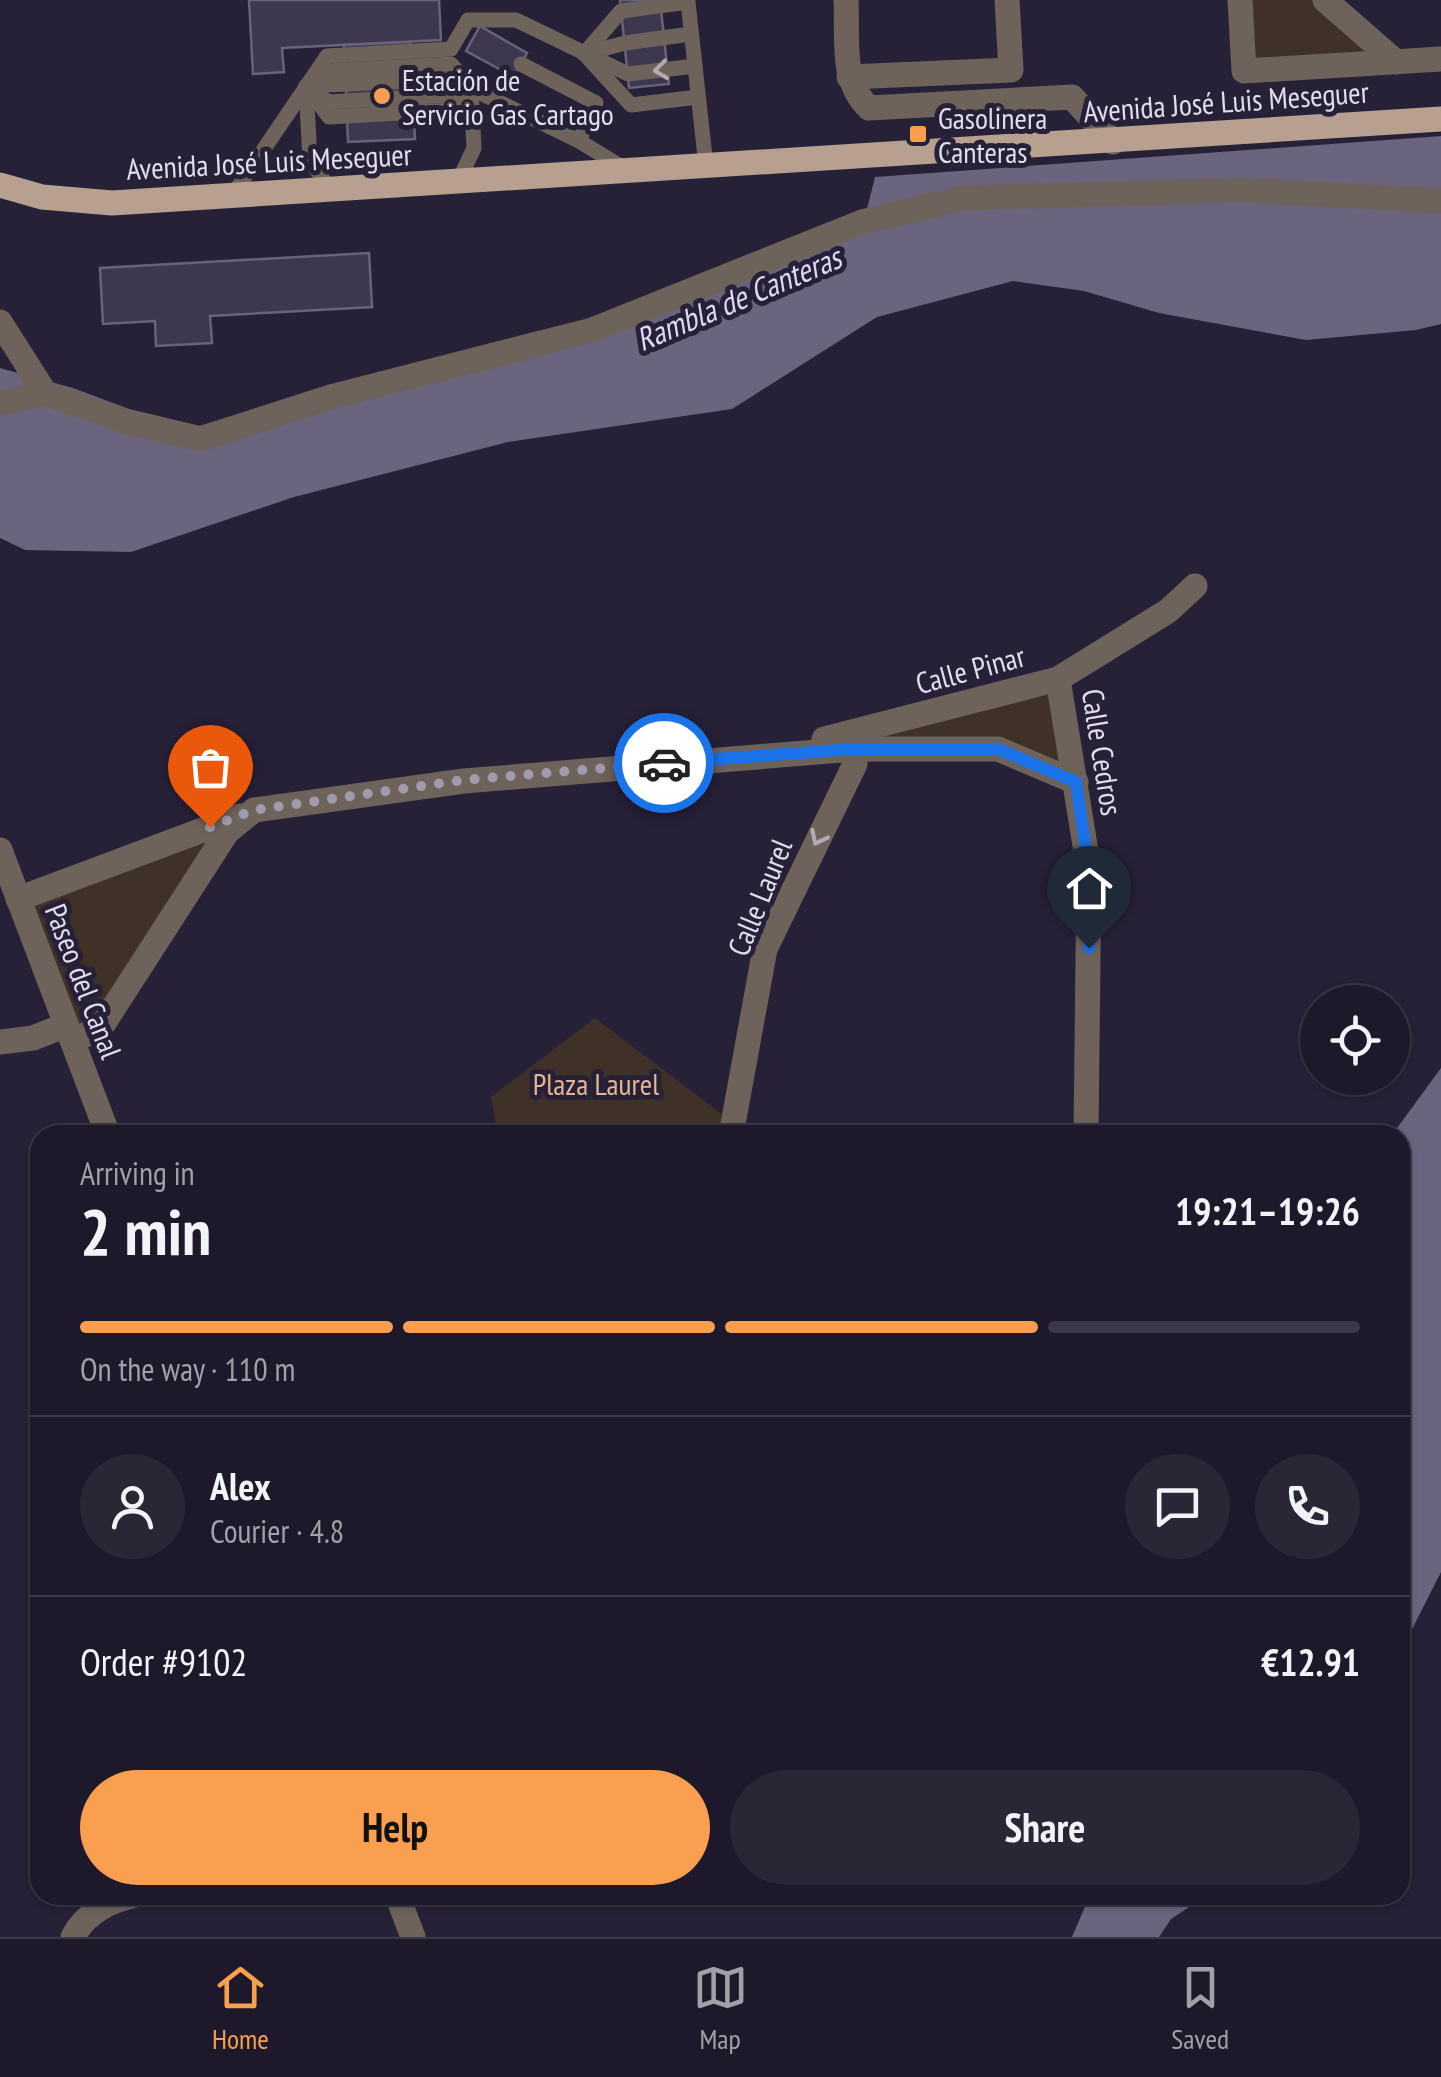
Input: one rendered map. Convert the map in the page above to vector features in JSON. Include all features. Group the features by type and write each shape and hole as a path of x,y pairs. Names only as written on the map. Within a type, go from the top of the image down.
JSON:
{"main road":[{"name":"Avenida José Luis Meseguer","path":"0,185 42,197 87,202 232,196 1441,119"}],"street":[{"path":"846,0 849,76 855,94 869,108 1072,97 1113,142"},
{"path":"849,76 1011,70 1007,0"},
{"path":"1240,0 1244,71 1441,60"},
{"path":"1325,0 1396,62"},
{"path":"0,403 45,392 124,421 200,439 334,396 592,330 862,222 963,198 1244,190 1441,201"},
{"path":"0,322 45,392"},
{"name":"Calle Pinar","path":"736,757 878,728 1058,679 1168,612 1195,586"},
{"name":"Calle Cedros","path":"1058,679 1089,870 1086,1125"},
{"name":"Calle Pinar","path":"18,899 254,810 464,780 854,749 998,749 1076,782"},
{"name":"Calle Laurel","path":"733,1125 765,949 855,764 854,749"},
{"path":"0,1042 100,1029 227,832 254,810"},
{"name":"Paseo del Canal","path":"0,850 104,1125"},
{"path":"73,1937 88,1917 105,1905"},
{"path":"403,1905 412,1937"}],"lane":[{"path":"584,54 621,10 688,2 706,166"},
{"path":"232,196 327,56 452,49 466,36 468,20 516,20 628,74 695,66"},
{"path":"584,54 625,43 691,34"},
{"path":"584,54 631,105 698,97"},
{"path":"521,64 596,103 579,141"},
{"path":"306,86 452,79 579,141 628,171"},
{"path":"306,86 329,117 454,110 470,87"},
{"path":"306,86 310,160 330,190"},
{"path":"458,182 474,148 470,87"}],"green space":[{"path":"1240,0 1325,0 1396,62 1244,71"},
{"path":"1058,679 1076,782 998,749 854,749 878,728"},
{"path":"254,810 100,1029 72,1040 18,899"},
{"name":"Plaza Laurel","path":"595,1018 723,1115 724,1125 496,1125 491,1097"}],"water":[{"name":"Rambla de Canteras","path":"1441,136 1441,324 1416,330 1306,340 1159,313 1084,291 1013,281 877,317 732,409 508,442 294,497 131,552 25,550 0,538 0,368 73,388 129,409 200,426 586,321 867,209 875,177"},
{"path":"1441,1068 1441,1572 1410,1633 1410,1125 1399,1125"},
{"path":"1086,1905 1192,1905 1171,1919 1159,1937 1072,1937"}],"building":[{"path":"249,0 439,0 441,40 282,48 284,72 253,74"},
{"path":"620,0 660,0 669,84 629,88"},
{"path":"480,26 527,53 514,77 466,51"},
{"path":"410,42 415,139 348,142 344,45"},
{"path":"369,253 372,307 210,316 212,343 156,346 155,321 103,324 100,268"}],"way so far":[{"path":"210,827 254,810 464,780 664,763"}],"place":[{"name":"Estación de Servicio Gas Cartago","path":"382,96"},
{"name":"Gasolinera Canteras","path":"918,134"}],"route":[{"path":"664,763 854,749 998,749 1076,782 1089,870 1089,948"}]}
